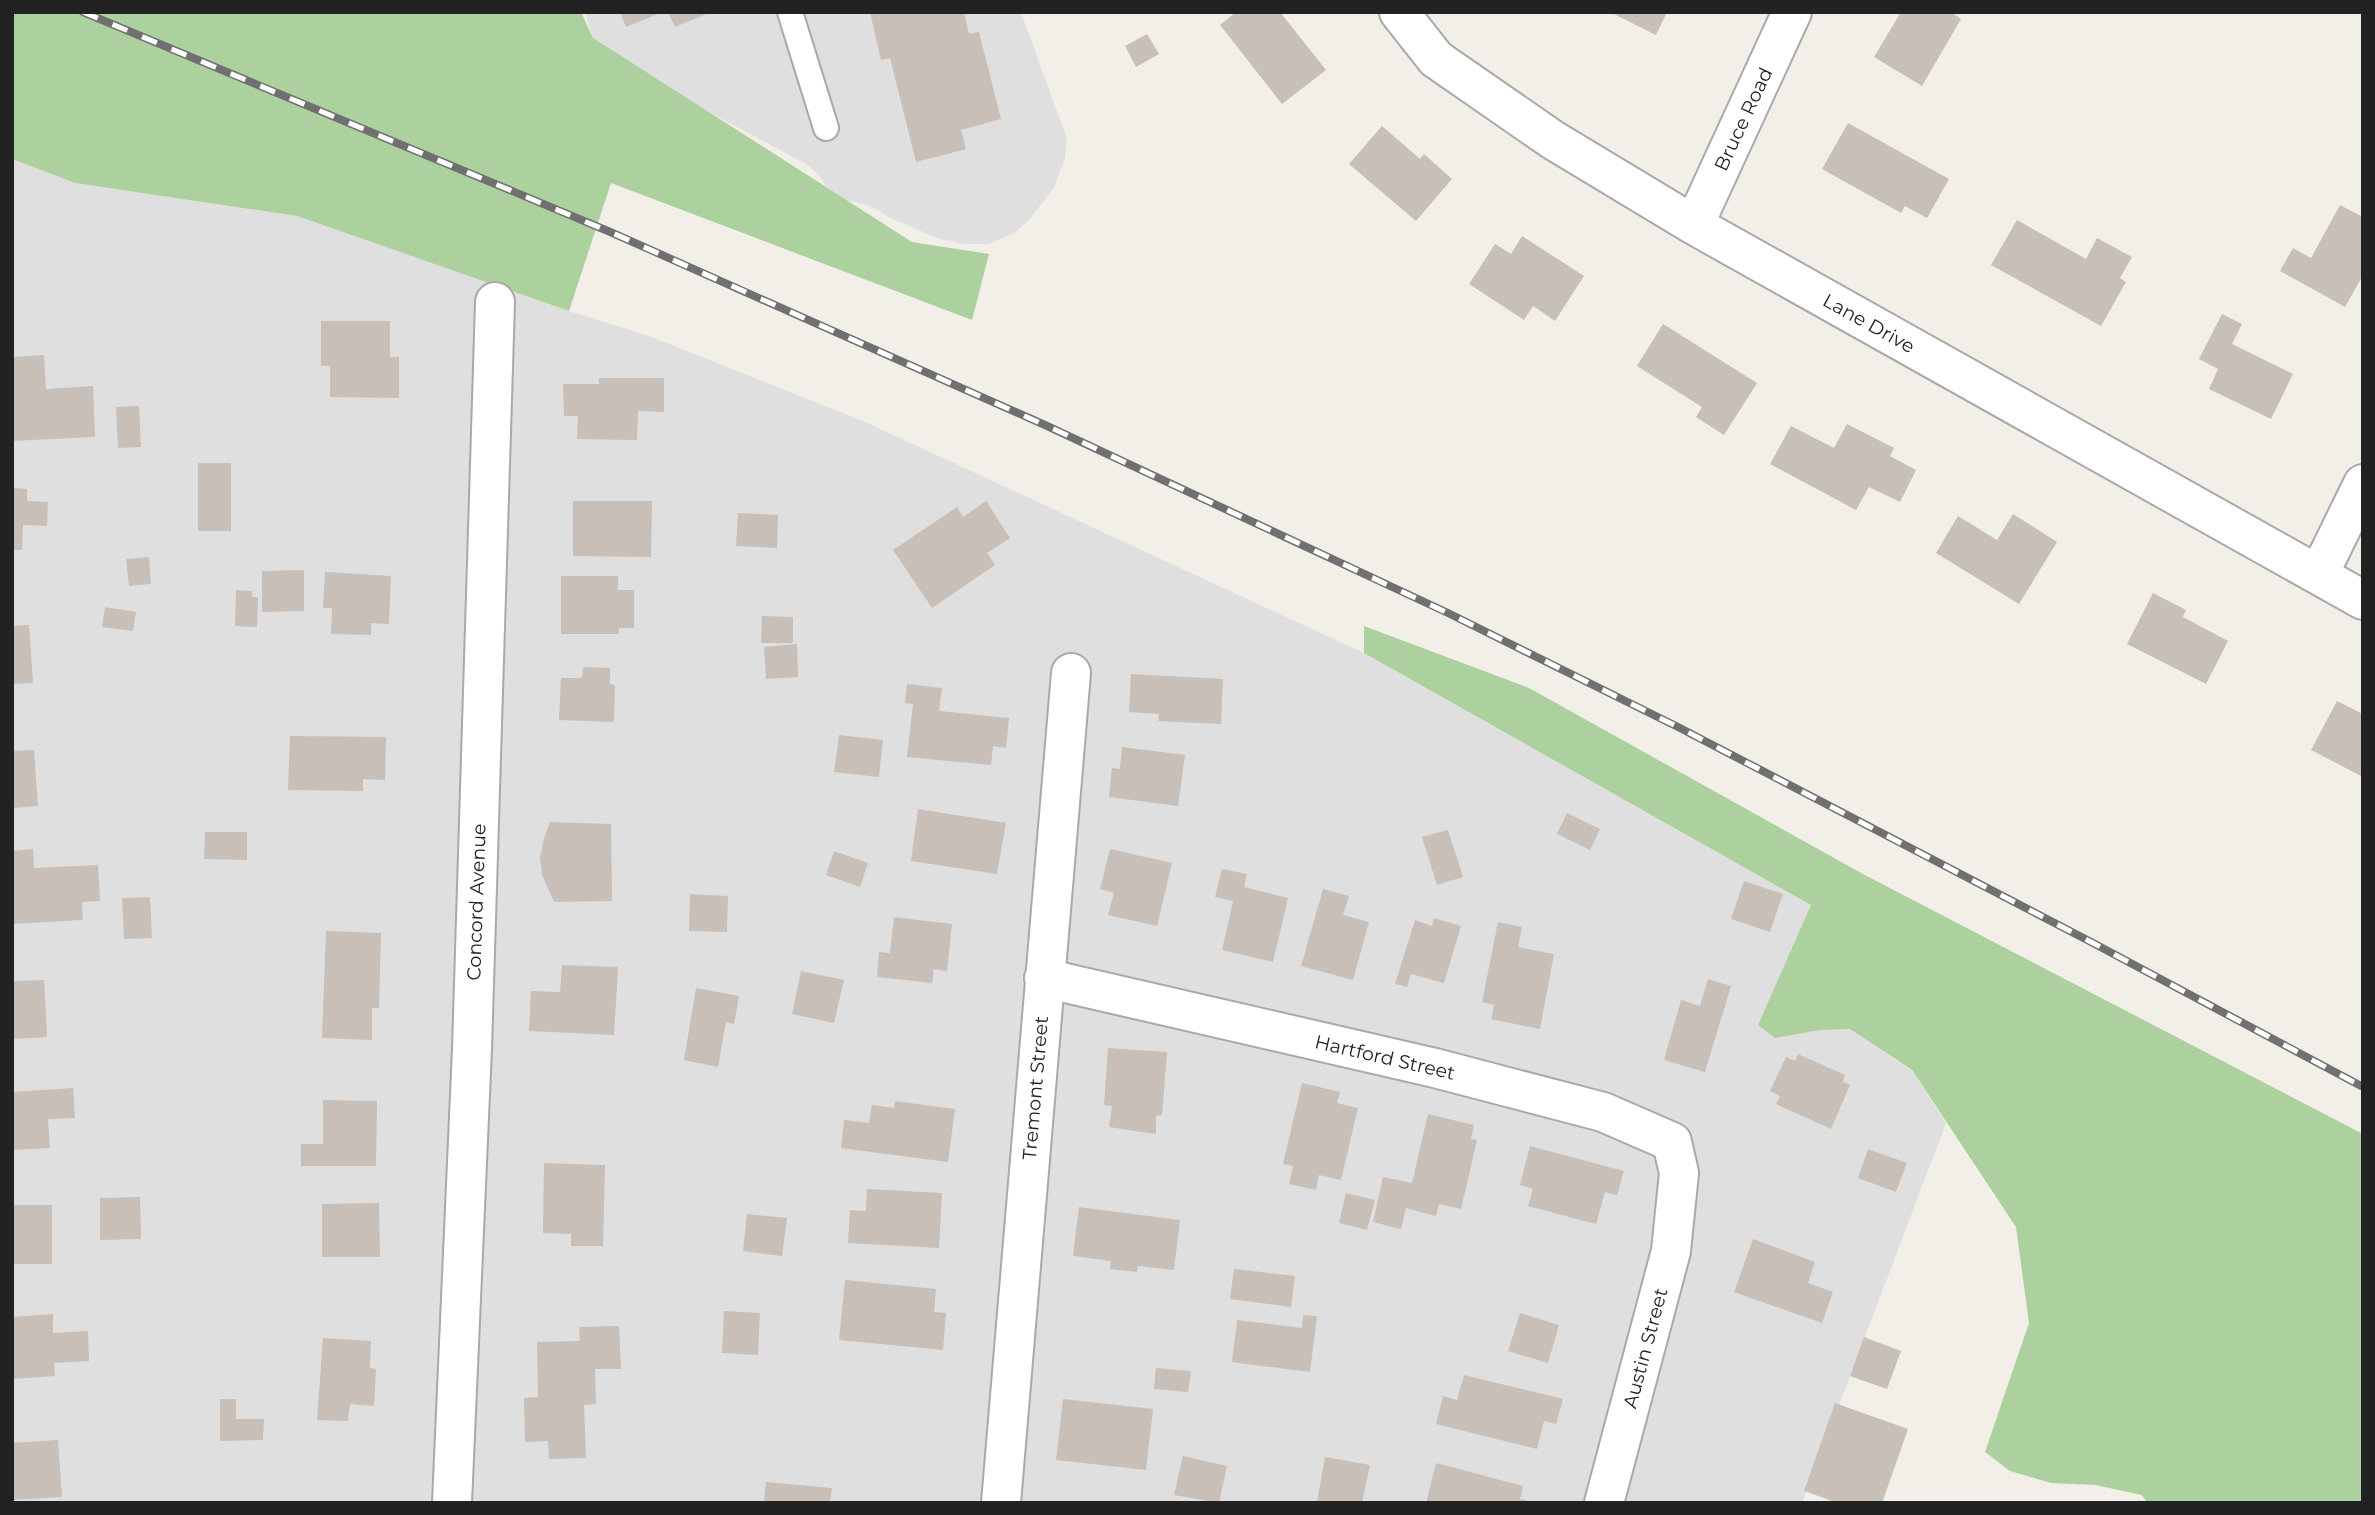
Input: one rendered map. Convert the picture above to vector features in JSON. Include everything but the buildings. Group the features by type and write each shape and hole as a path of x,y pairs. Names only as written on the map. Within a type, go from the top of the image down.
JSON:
{"street":[{"name":"Lane Drive","path":"1399,12 1436,59 1553,140 1694,225 2363,600"},
{"name":"Bruce Road","path":"1694,225 1792,12"},
{"name":"Concord Avenue","path":"452,1503 472,1049 495,302"},
{"path":"2319,574 2363,484"},
{"name":"Tremont Street","path":"1001,1503 1071,673"},
{"name":"Hartford Street","path":"1044,978 1435,1068 1603,1112 1671,1142 1679,1173 1677,1192"},
{"name":"Austin Street","path":"1604,1503 1671,1251 1677,1192"}],"lane":[{"path":"790,12 826,128"}],"shaded area":[{"path":"585,12 1021,12 1067,139 1065,158 1054,187 1030,219 1014,233 989,244 964,244 940,239 890,218 871,206 841,199 831,192 818,174 806,164 618,63 593,38"},
{"path":"12,159 75,183 297,216 569,311 649,336 863,421 1364,653 1812,905 1820,1030 1850,1029 1912,1071 1946,1123 1802,1503 12,1503"}],"green space":[{"path":"12,12 581,12 593,38 912,242 989,254 972,320 611,183 569,311 297,216 75,183 12,159"},
{"path":"1364,626 1529,688 1863,874 2363,1134 2363,1503 2147,1503 2142,1495 2095,1485 2051,1483 2010,1471 1985,1452 2029,1323 2016,1227 1912,1070 1850,1029 1820,1030 1775,1038 1758,1025 1811,905 1364,653"}],"railway":[{"path":"83,12 608,231 1045,425 1448,613 1678,727 2363,1087"}]}
